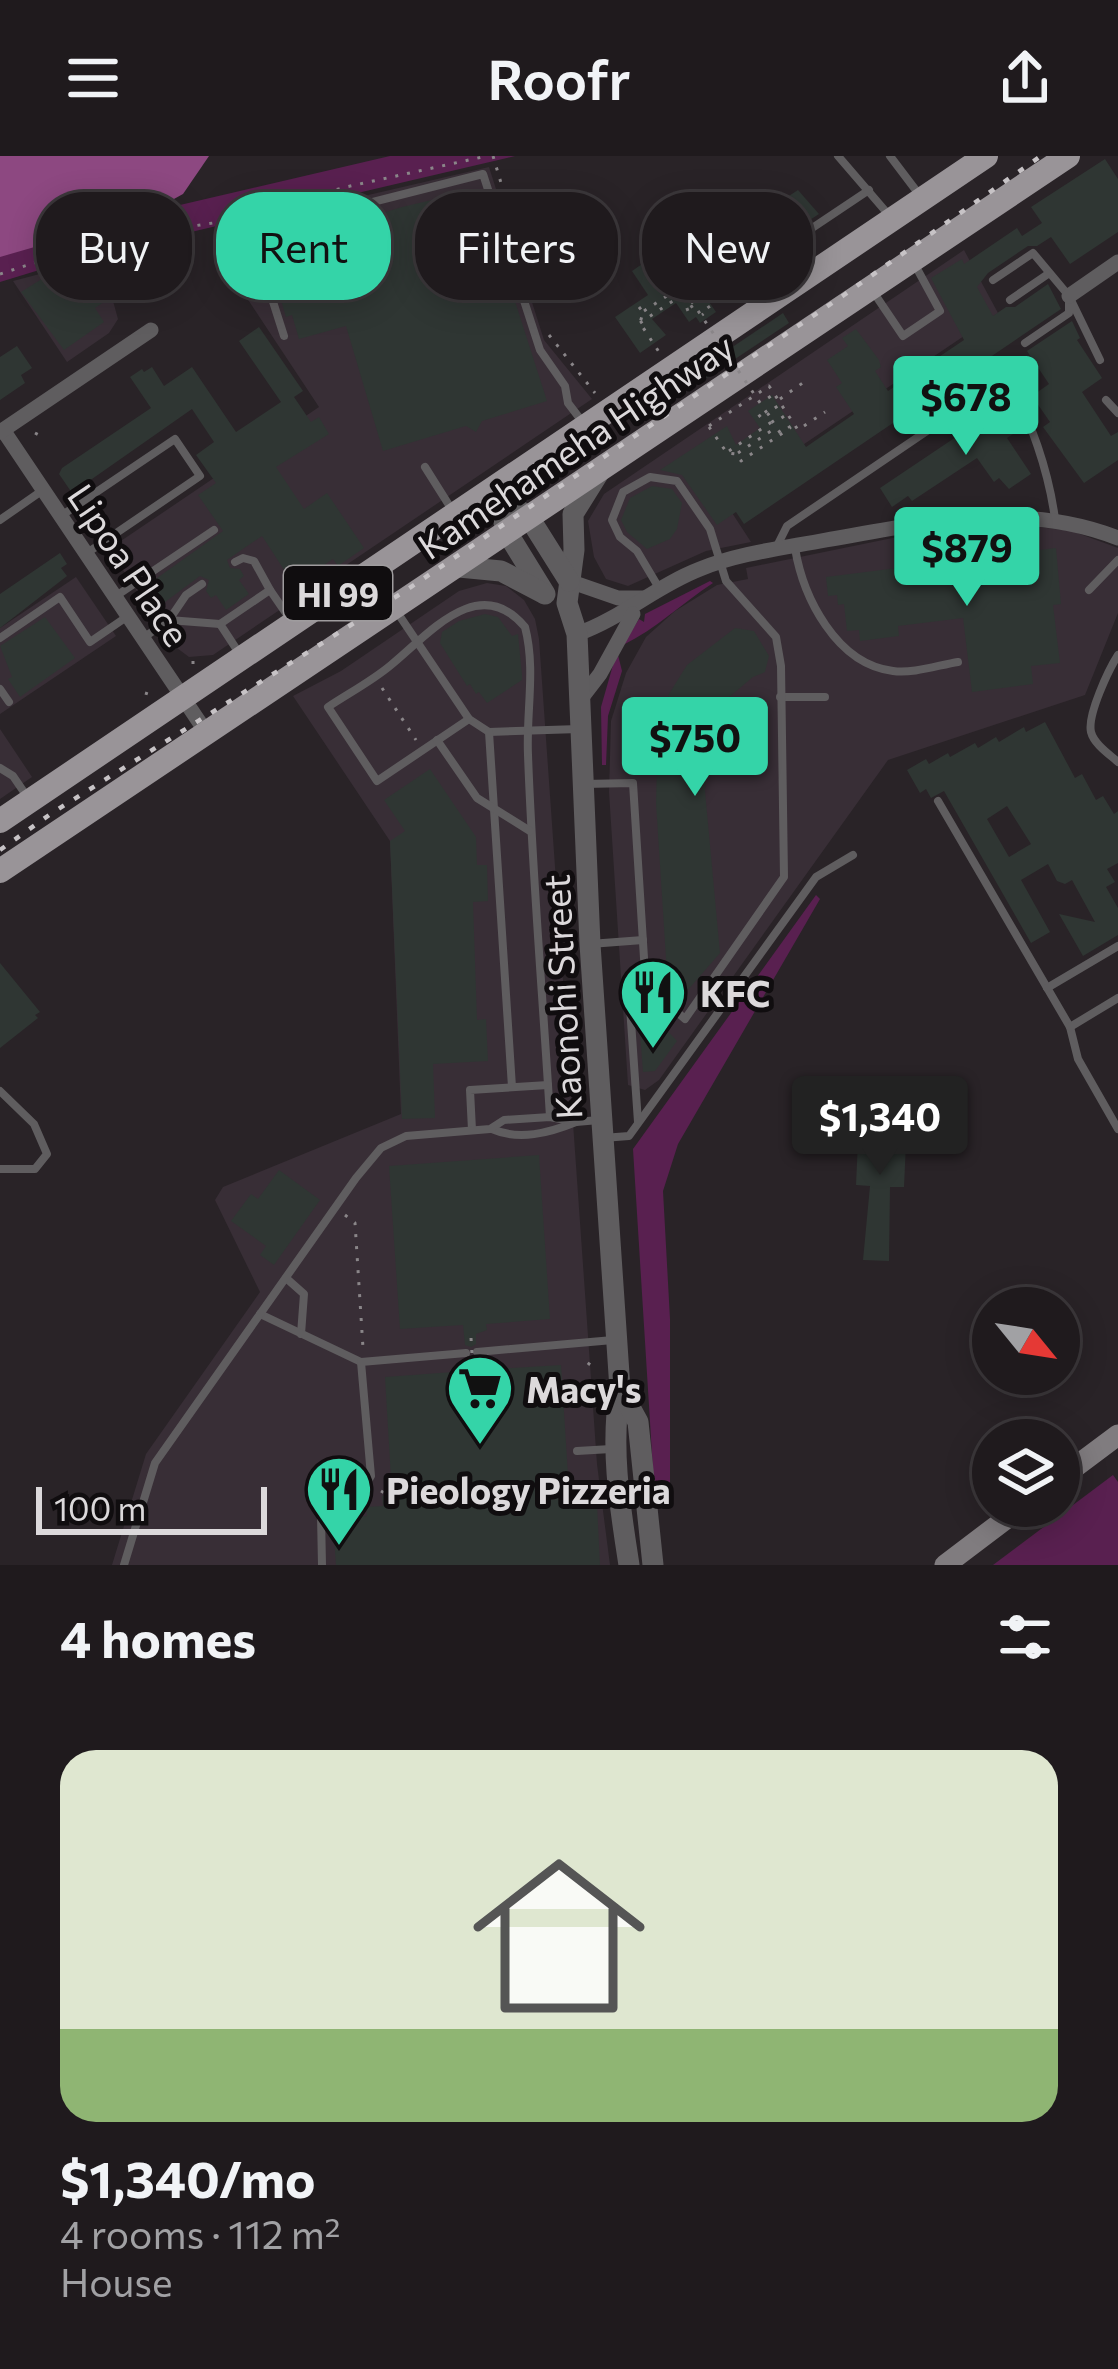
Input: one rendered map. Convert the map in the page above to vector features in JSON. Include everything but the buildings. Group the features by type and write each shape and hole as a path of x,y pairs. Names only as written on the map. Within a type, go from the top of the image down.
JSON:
{"main road":[{"name":"Kamehameha Highway","path":"0,821 986,156"},
{"name":"Kamehameha Highway","path":"0,872 1068,156"},
{"path":"1080,1463 1118,1435"},
{"path":"944,1565 995,1527"}],"street":[{"path":"1069,296 1118,262"},
{"name":"Lipoa Place","path":"152,330 2,431 206,733"},
{"path":"560,593 574,550 573,514 602,469"},
{"name":"Kaonohi Street","path":"493,489 530,518 578,634 590,944 620,1389 614,1422 629,1565"},
{"name":"Kaonohi Street","path":"493,489 508,534 560,593"},
{"path":"578,634 607,624 652,594 720,562 776,549 952,519 1054,519 1118,538"},
{"path":"459,567 501,571 560,593 618,598 652,594"},
{"path":"580,700 623,625 652,594"},
{"name":"Kaonohi Street","path":"620,1389 638,1422 653,1565"}],"lane":[{"path":"838,156 892,220"},
{"path":"890,156 922,199"},
{"path":"284,336 251,233 483,174 540,350 585,426"},
{"path":"813,227 869,190"},
{"path":"993,280 1033,253 1069,296 1100,360"},
{"path":"871,288 903,336 940,311 913,261"},
{"path":"1010,300 1048,274"},
{"path":"1025,343 1069,313 1069,296"},
{"path":"776,549 787,526 1005,378 1016,394 1037,453 1054,519"},
{"path":"1106,400 1118,413"},
{"path":"61,516 175,439 200,476 86,554"},
{"path":"425,467 455,514"},
{"path":"583,784 633,783 649,983 685,1019 782,884 781,697 776,638 726,581 710,529 677,481 650,477 622,492 612,520 620,537 637,551 652,594"},
{"path":"0,520 44,490"},
{"path":"115,597 214,530"},
{"path":"795,546 800,581 830,630 858,658 894,671 958,662"},
{"path":"1089,590 1118,560"},
{"path":"235,562 254,561 292,623"},
{"path":"143,638 170,620 186,595 202,584"},
{"path":"170,620 220,624 270,590"},
{"path":"0,638 60,597 90,642 128,616"},
{"path":"469,719 377,781 328,707 376,675 416,640 474,606 502,607 525,627 530,644 526,731 531,832 550,1117"},
{"path":"395,610 469,719 489,732 580,729"},
{"path":"220,624 242,658"},
{"path":"1118,655 1103,686 1091,733 1118,762"},
{"path":"0,689 9,702"},
{"path":"781,697 825,697"},
{"path":"489,732 512,1087"},
{"path":"437,740 477,798 531,832"},
{"path":"0,768 13,776 30,801"},
{"path":"938,801 1070,1027 1078,1059 1118,1129"},
{"path":"490,1129 504,1120 550,1117 629,1136 816,877 853,855"},
{"path":"590,944 643,940"},
{"path":"1047,988 1118,946"},
{"path":"638,1123 630,1007 649,983"},
{"path":"1070,1027 1118,998"},
{"path":"472,1130 470,1090 548,1085"},
{"path":"0,1091 34,1124 47,1154 35,1169 0,1169"},
{"path":"124,1565 155,1462 381,1148 406,1136 490,1129 505,1135 551,1132 576,1122"},
{"path":"286,1278 304,1294 301,1334"},
{"path":"260,1314 362,1362 466,1353"},
{"path":"477,1352 616,1340"},
{"path":"322,1565 321,1515 360,1491 371,1476 362,1362"},
{"path":"577,1451 616,1449"}],"path":[{"path":"0,274 108,239 214,224 346,187 490,156 502,192"},
{"path":"640,323 686,292 694,304 686,310"},
{"path":"658,300 641,310 640,323 662,356"},
{"path":"691,300 781,434"},
{"path":"702,315 710,309 704,300"},
{"path":"686,310 695,304 724,347"},
{"path":"686,310 694,305"},
{"path":"549,335 598,397"},
{"path":"744,377 766,411 758,417"},
{"path":"778,400 805,382"},
{"path":"777,427 736,454 727,453 707,424 769,386 798,430 825,412"},
{"path":"736,454 741,461 790,428 768,395 760,401"},
{"path":"758,417 766,411"},
{"path":"727,453 773,422 766,411 758,417"},
{"path":"376,675 417,740 418,753"},
{"path":"345,1215 355,1223 363,1350"},
{"path":"471,1338 473,1369"},
{"path":"381,1491 388,1496"}],"shaded area":[{"path":"0,156 209,156 184,192 36,192 36,247 0,257"},
{"path":"390,156 515,156 362,192 236,192"},
{"path":"489,167 497,192 415,192 415,300 531,300 544,340 592,399 213,655 189,657 173,645 109,549 319,407 248,300 391,300 391,192 381,192"},
{"path":"216,197 216,226 192,232 192,202"},
{"path":"36,242 36,271 0,282 0,252"},
{"path":"964,250 998,313 723,499 751,542 706,551 628,586 606,579 594,557 588,521 604,494"},
{"path":"36,275 36,300 115,300 118,319 109,333 67,362 13,281"},
{"path":"1031,526 1072,531 1118,548 1118,613 1085,695 888,760 659,1080 645,1090 628,1085 609,792 611,721 626,673 646,637 675,611 717,585 748,579 746,568 912,534"},
{"path":"76,577 116,636 0,714 0,628"},
{"path":"487,583 506,586 524,600 539,639 597,1464 610,1565 112,1565 146,1454 260,1292 215,1200 223,1187 401,1114 390,841 293,696 341,671 459,591"},
{"path":"713,583 623,645 639,619 644,622 645,614"},
{"path":"617,651 622,671 608,716 606,765 602,765 601,707"},
{"path":"0,729 32,777 0,799"},
{"path":"816,895 820,899 678,1144 663,1191 670,1319 670,1500 660,1501 654,1486 633,1149"},
{"path":"1113,1475 1118,1482 1118,1565 993,1565 1044,1527 1080,1527 1080,1500"}],"railway":[{"path":"0,850 405,591 1041,156"}],"place":[{"name":"KFC","path":"653,1051"},
{"name":"Macy's","path":"480,1447"},
{"name":"Pieology Pizzeria","path":"339,1548"}]}
